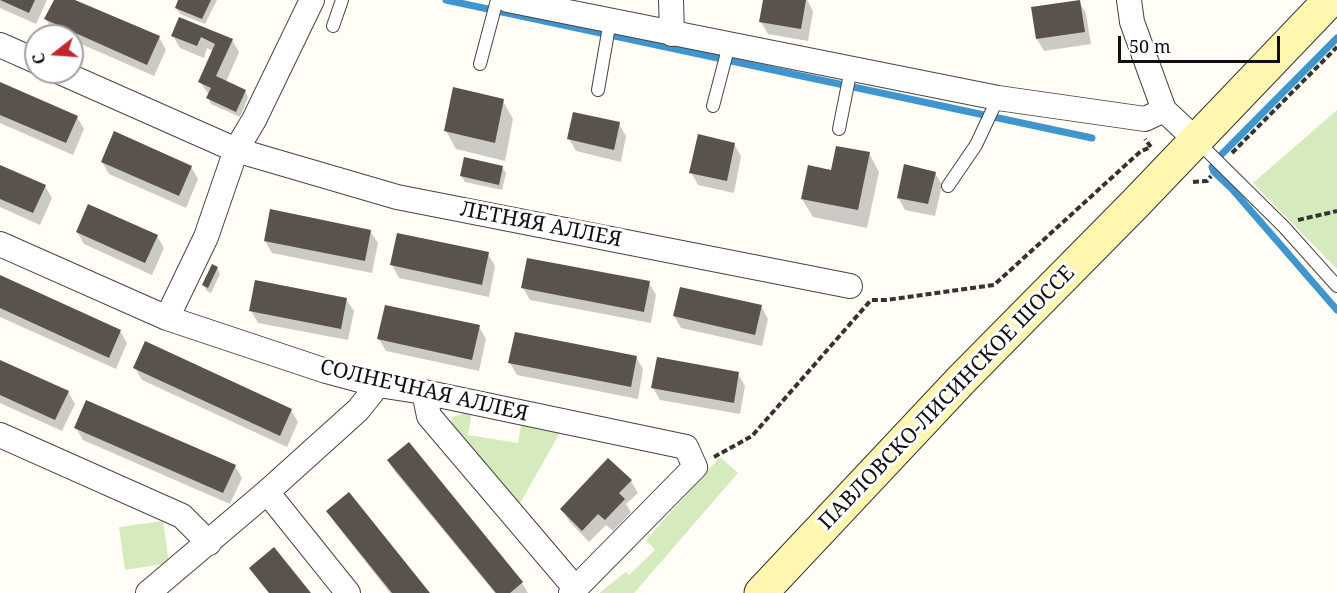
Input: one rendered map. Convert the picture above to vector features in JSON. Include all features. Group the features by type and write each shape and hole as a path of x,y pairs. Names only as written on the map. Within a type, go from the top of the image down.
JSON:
{"main road":[{"name":"ПАВЛОВСКО-ЛИСИНСКОЕ ШОССЕ","path":"761,593 963,378 1134,205 1330,0"}],"street":[{"path":"167,318 206,237 236,150 259,111 312,0"},
{"path":"508,0 998,98 1155,114 1195,139"},
{"path":"671,0 672,34"},
{"path":"1129,0 1132,22 1155,114"},
{"path":"0,45 24,56"},
{"name":"ЛЕТНЯЯ АЛЛЕЯ","path":"84,83 236,150 397,196 850,286"},
{"name":"СОЛНЕЧНАЯ АЛЛЕЯ","path":"0,244 167,318 326,371 378,384 424,392 690,457"},
{"path":"148,593 209,543 358,410 378,384"},
{"path":"424,392 429,416 573,591 690,457"},
{"path":"0,435 182,516 209,543"},
{"path":"267,492 348,593"}],"lane":[{"path":"333,26 342,0"},
{"path":"480,64 497,0"},
{"path":"598,90 610,21"},
{"path":"713,106 729,45"},
{"path":"839,129 851,69"},
{"path":"948,186 976,145 998,98"},
{"path":"1195,139 1284,227 1337,286"}],"path":[{"path":"1193,182 1207,180 1337,47"},
{"path":"690,457 752,436 871,300 886,300 994,285 1141,151 1151,147 1142,135 1155,114"},
{"path":"1284,227 1291,221 1337,211"}],"green space":[{"path":"1337,110 1337,269 1253,183"},
{"path":"472,411 468,435 518,443 522,420 562,429 518,507 450,431 452,417"},
{"path":"720,457 738,473 634,593 599,593 626,572 629,575 655,550 646,540"},
{"path":"163,521 169,563 125,570 119,527"}],"building":[{"path":"0,0 35,0 29,13"},
{"path":"54,0 75,0 160,36 147,65 84,37 84,24 55,24 44,19"},
{"path":"178,0 211,0 202,19 175,8"},
{"path":"763,0 806,0 801,29 759,22"},
{"path":"1080,0 1085,32 1036,39 1031,7"},
{"path":"179,17 233,39 216,76 246,90 236,112 206,98 211,88 198,82 215,44 201,37 197,46 171,36"},
{"path":"0,82 78,116 66,143 0,115"},
{"path":"453,87 504,99 495,143 444,131"},
{"path":"573,112 620,122 614,150 567,139"},
{"path":"114,131 192,166 179,196 101,162"},
{"path":"698,134 735,143 727,181 689,173"},
{"path":"836,146 870,152 858,210 801,199 808,165 831,170"},
{"path":"464,157 503,166 499,185 460,176"},
{"path":"904,164 936,172 928,204 897,198"},
{"path":"0,165 46,185 33,213 0,199"},
{"path":"88,204 158,235 145,263 76,232"},
{"path":"270,209 371,230 365,261 264,241"},
{"path":"397,233 489,252 482,285 390,265"},
{"path":"527,258 650,281 644,312 521,288"},
{"path":"212,264 218,267 208,288 202,285"},
{"path":"0,275 121,330 109,358 0,308"},
{"path":"255,280 347,298 341,329 249,311"},
{"path":"680,287 762,305 755,335 673,316"},
{"path":"385,305 480,325 472,360 377,339"},
{"path":"515,332 637,356 631,387 508,363"},
{"path":"145,341 292,409 280,436 133,368"},
{"path":"657,357 739,372 734,403 651,388"},
{"path":"0,360 69,391 55,420 0,395"},
{"path":"86,400 236,465 223,493 74,428"},
{"path":"409,442 523,582 510,593 496,593 387,460"},
{"path":"608,458 632,480 619,493 625,499 605,520 598,514 582,531 560,509"},
{"path":"349,492 430,593 392,593 326,511"},
{"path":"274,547 311,593 269,593 249,568"}],"waterway":[{"path":"446,0 1092,138"},
{"path":"1337,38 1216,160 1212,167 1337,310"}]}
